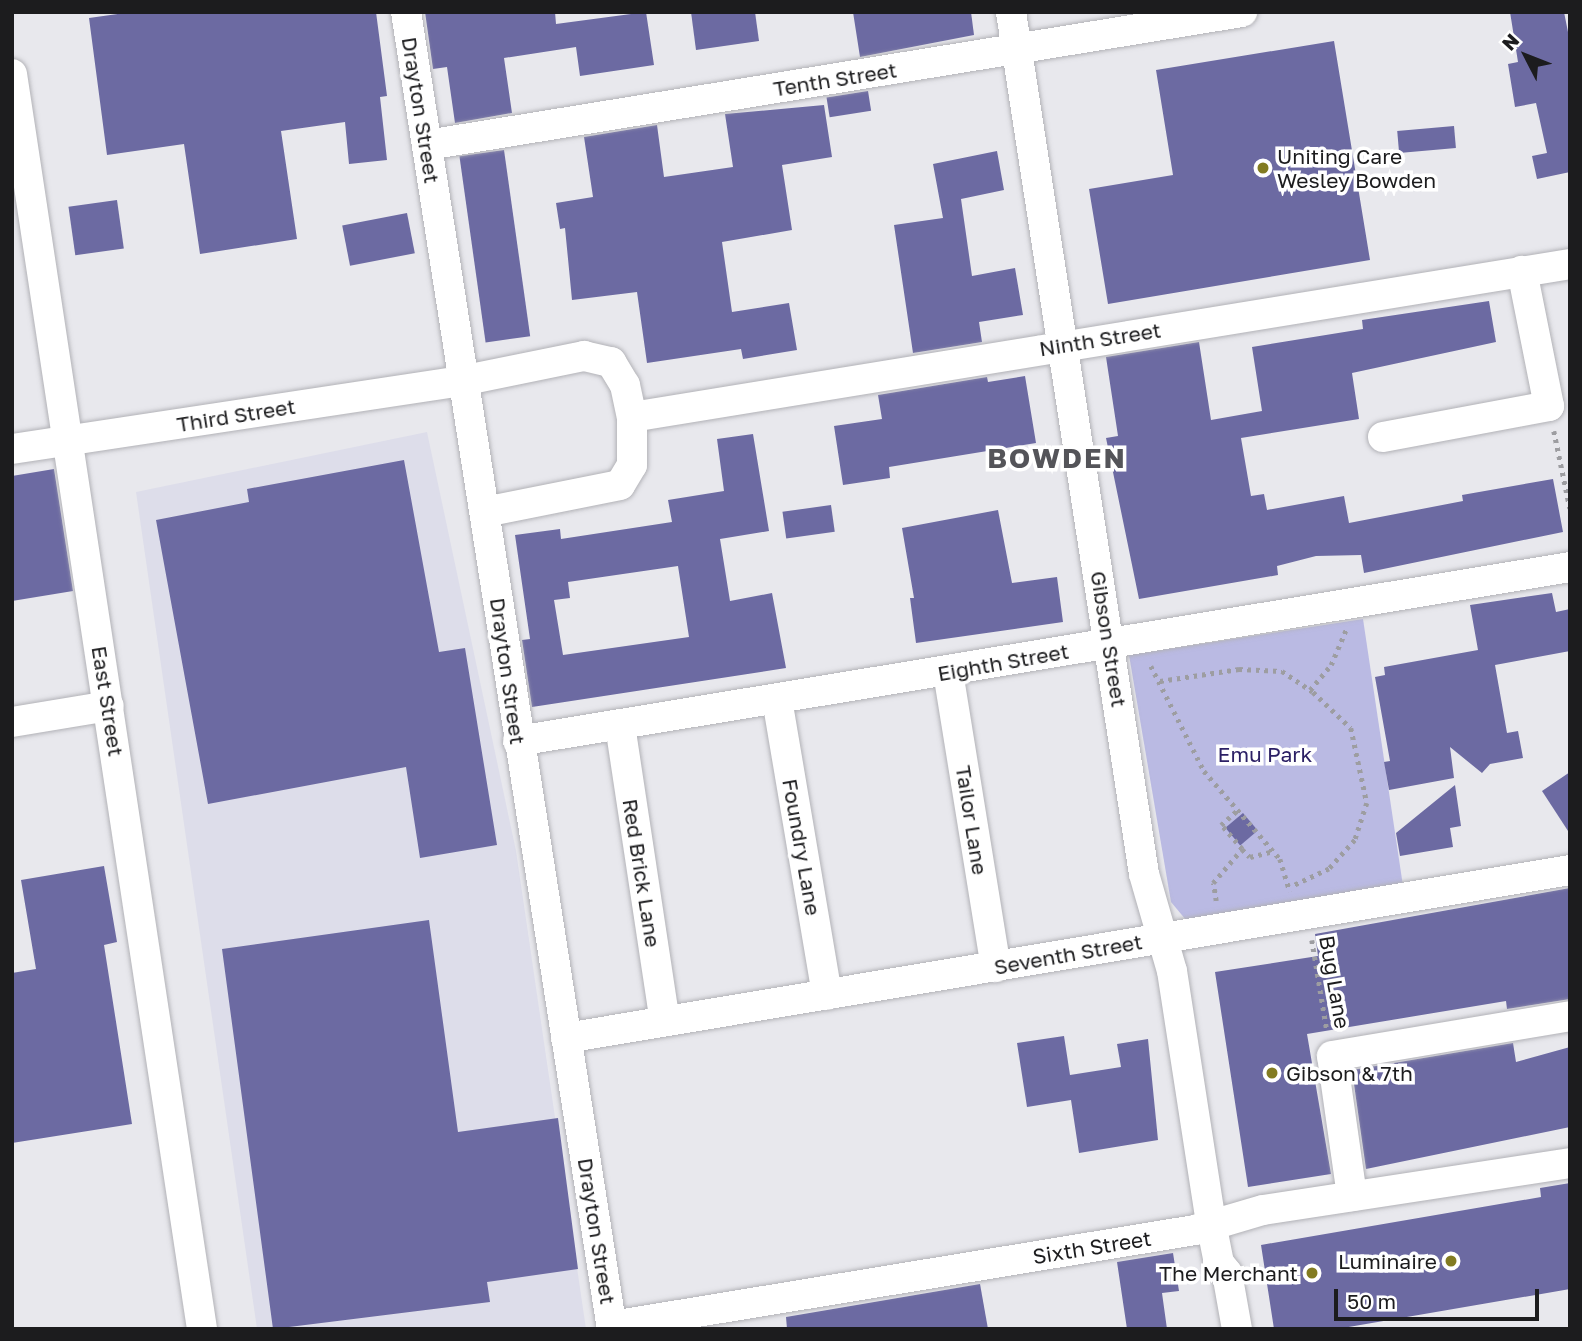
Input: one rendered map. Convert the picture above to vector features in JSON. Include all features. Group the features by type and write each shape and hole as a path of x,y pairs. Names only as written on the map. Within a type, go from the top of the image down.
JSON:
{"street":[{"name":"Drayton Street","path":"406,12 461,380 485,512 518,741 612,1327"},
{"name":"Gibson Street","path":"1011,12 1063,345 1123,642 1144,874 1165,937 1211,1223 1219,1263 1227,1273 1237,1329"},
{"name":"Tenth Street","path":"427,145 1242,12"},
{"name":"East Street","path":"12,74 202,1329"},
{"name":"Ninth Street","path":"632,418 1063,345 1570,264"},
{"path":"1383,437 1549,406 1522,271"},
{"path":"461,380 583,356 611,362 625,385 632,418 632,465 620,485 485,512"},
{"name":"Third Street","path":"12,449 461,380"},
{"name":"Eighth Street","path":"518,741 1570,567"},
{"name":"Tailor Lane","path":"948,672 996,967"},
{"name":"Foundry Lane","path":"777,699 827,995"},
{"path":"12,722 109,706"},
{"name":"Red Brick Lane","path":"620,725 665,1021"},
{"name":"Seventh Street","path":"566,1038 1165,937 1297,906 1570,870"},
{"path":"1352,1196 1332,1056 1570,1016"},
{"name":"Sixth Street","path":"612,1327 1195,1230 1211,1223 1352,1196 1570,1163"},
{"name":"Gibson Street","path":"1219,1263 1212,1279 1220,1329"}],"path":[{"path":"1549,406 1570,508"},
{"path":"1310,690 1331,665 1346,634 1347,605"},
{"name":"Bug Lane","path":"1123,642 1160,681 1204,771 1274,851 1297,906 1332,1056"},
{"path":"1160,681 1239,669 1282,671 1310,690 1351,728 1367,803 1355,840 1297,906"},
{"path":"1239,809 1222,825 1250,857 1274,851"},
{"path":"1218,910 1213,883 1242,849"}],"shaded area":[{"path":"427,432 516,851 586,1329 257,1329 136,492"}],"green space":[{"name":"Emu Park","path":"1363,619 1403,886 1186,920 1171,902 1129,655"}],"building":[{"path":"132,12 376,12 387,96 380,97 387,160 349,164 345,122 281,131 297,239 200,254 184,144 107,155 89,18"},
{"path":"425,12 555,12 556,24 646,12 654,65 580,76 576,47 504,58 512,113 455,123 447,67 433,69"},
{"path":"691,12 755,12 759,41 696,50"},
{"path":"853,12 971,12 974,35 860,57"},
{"path":"1510,12 1564,12 1570,42 1570,172 1537,179 1532,156 1547,153 1536,103 1515,107 1508,64 1518,62"},
{"name":"Uniting Care Wesley Bowden","path":"1334,41 1370,260 1108,304 1089,189 1173,175 1156,70"},
{"path":"868,91 871,111 830,117 827,98"},
{"path":"824,105 832,157 782,165 792,230 722,242 732,312 789,303 797,350 743,359 741,349 647,363 637,292 572,300 565,228 560,229 556,203 593,197 584,137 657,125 664,177 733,167 725,114"},
{"path":"1454,126 1456,148 1399,153 1397,131"},
{"path":"504,150 530,336 486,342 459,156"},
{"path":"997,151 1004,190 961,199 972,276 1015,268 1023,315 979,322 982,342 913,353 894,225 943,218 933,164"},
{"path":"117,200 124,249 75,255 68,207"},
{"path":"407,213 415,253 350,266 342,226"},
{"path":"1489,301 1496,342 1352,373 1359,419 1241,438 1251,496 1264,494 1267,510 1344,496 1349,523 1463,501 1462,495 1553,479 1563,532 1364,573 1361,555 1316,556 1277,566 1278,575 1139,599 1106,438 1118,436 1106,357 1199,342 1211,420 1262,411 1252,347 1363,329 1362,320"},
{"path":"1025,376 1036,443 889,467 890,478 843,485 834,426 882,419 878,395 987,377 988,382"},
{"path":"753,434 769,531 720,539 730,601 772,593 786,668 532,707 522,640 530,639 515,535 560,529 561,539 672,522 668,500 724,491 717,439","holes":["678,566 689,637 563,655 554,600 570,598 568,582"]},
{"path":"404,460 439,652 465,648 497,845 420,858 406,767 208,804 156,520 249,502 247,489"},
{"path":"54,469 73,591 12,601 12,476"},
{"path":"831,505 835,532 786,539 782,512"},
{"path":"998,510 1012,583 1057,577 1063,622 916,643 910,598 914,598 902,528"},
{"path":"1552,593 1556,612 1570,609 1570,651 1495,665 1507,733 1518,731 1523,758 1490,764 1482,773 1450,747 1454,778 1389,790 1384,762 1390,761 1375,677 1385,675 1384,667 1478,650 1470,605"},
{"path":"1570,772 1570,834 1542,791"},
{"path":"1455,785 1461,826 1450,828 1453,847 1400,856 1396,833"},
{"path":"1243,813 1258,831 1240,845 1225,828"},
{"path":"104,866 117,942 104,945 132,1124 12,1143 12,973 36,969 21,880"},
{"path":"1570,888 1570,999 1507,1009 1506,1001 1307,1034 1331,1174 1248,1187 1215,972 1318,956 1315,934"},
{"path":"429,920 458,1132 558,1118 578,1269 487,1282 490,1302 273,1329 222,949"},
{"path":"1064,1036 1070,1075 1121,1067 1117,1044 1148,1039 1158,1140 1079,1153 1071,1100 1027,1107 1017,1043"},
{"path":"1513,1043 1516,1062 1570,1047 1570,1127 1366,1169 1352,1070"},
{"path":"1570,1183 1570,1289 1337,1329 1274,1329 1261,1245 1541,1197 1540,1188"},
{"path":"1173,1253 1179,1291 1162,1293 1167,1329 1127,1329 1117,1262"},
{"path":"980,1284 988,1329 787,1329 786,1317"}],"place":[{"name":"Uniting Care Wesley Bowden","path":"1263,168"},
{"name":"Gibson & 7th","path":"1272,1073"},
{"name":"Luminaire","path":"1451,1261"},
{"name":"The Merchant","path":"1312,1273"}],"district":[{"name":"BOWDEN","path":"1057,458"}]}
